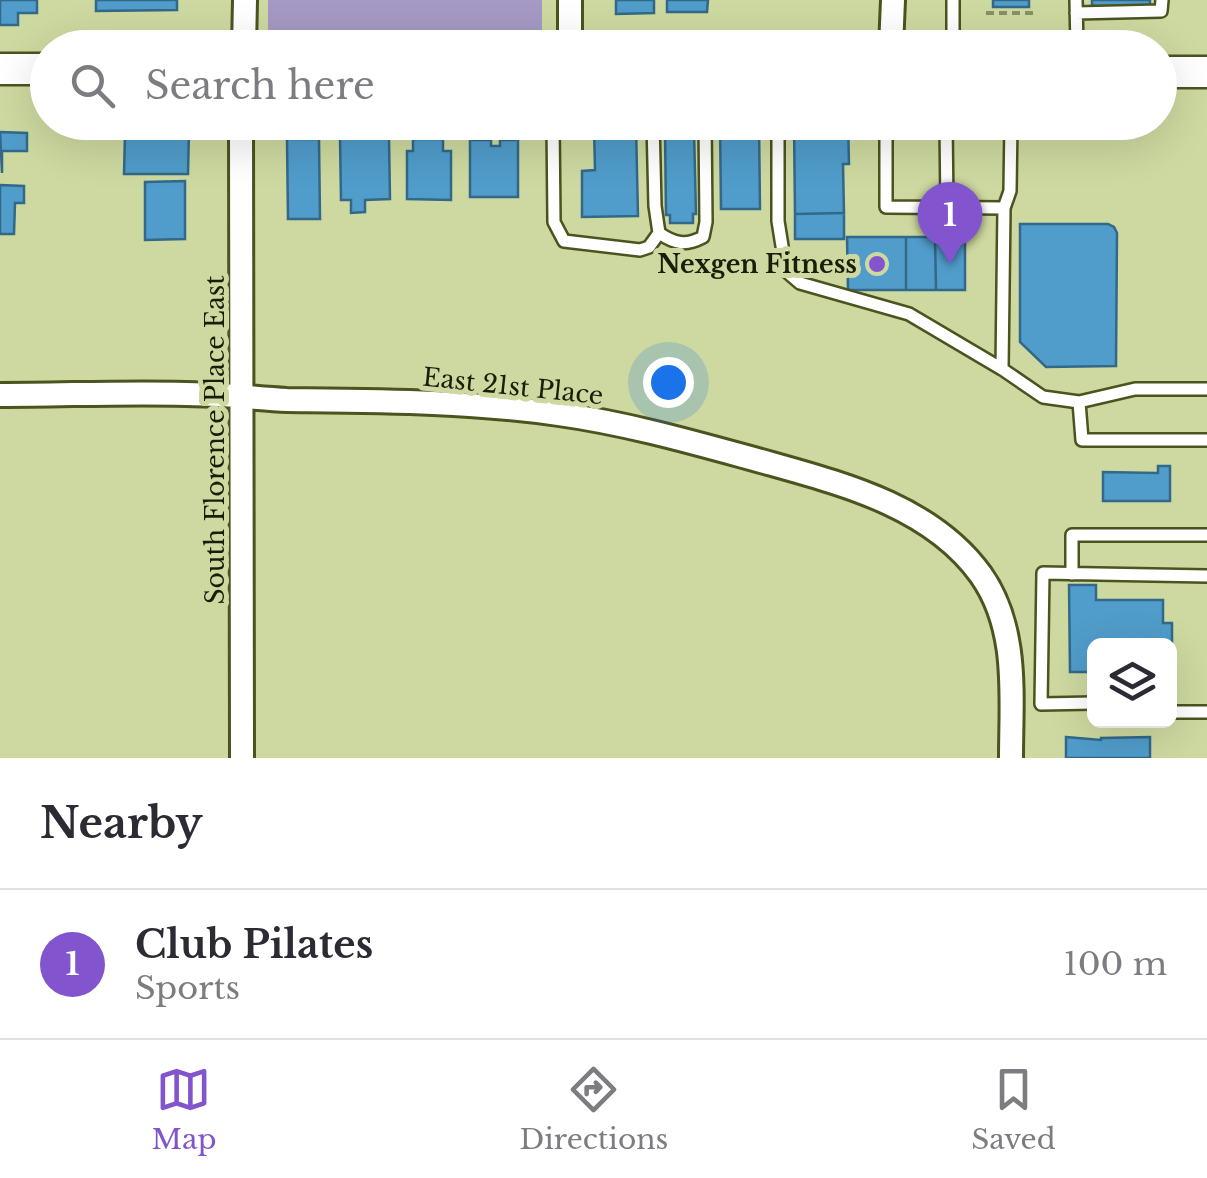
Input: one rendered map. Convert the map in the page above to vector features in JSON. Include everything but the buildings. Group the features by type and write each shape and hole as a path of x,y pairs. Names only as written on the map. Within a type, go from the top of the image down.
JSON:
{"main road":[{"path":"0,69 30,69"},
{"path":"1177,72 1207,72"}],"street":[{"path":"244,30 245,0"},
{"path":"570,0 570,30"},
{"path":"892,30 893,0"},
{"name":"South Florence Place East","path":"241,140 242,758"},
{"name":"East 21st Place","path":"0,395 452,403 560,414 679,438 818,477 898,507 946,538 982,576 995,600 1010,652 1011,758"}],"lane":[{"path":"953,0 953,30"},
{"path":"1076,7 1162,11 1162,0"},
{"path":"553,140 554,222 564,241 640,250 650,246 659,233 653,140"},
{"path":"659,233 679,243 691,243 702,236 706,222 705,140"},
{"path":"778,140 778,221 786,271 800,283 909,314 1043,397 1079,402 1135,390 1207,390"},
{"path":"886,140 886,207 1004,208"},
{"path":"946,140 947,208"},
{"path":"1002,370 1004,208 1010,192 1011,140"},
{"path":"1079,402 1082,440 1207,440"},
{"path":"1072,574 1072,535 1207,534"},
{"path":"1087,703 1042,704 1043,573 1207,576"},
{"path":"1177,712 1207,712"}],"path":[{"path":"986,13 1038,13"}],"shaded area":[{"path":"268,0 542,0 542,30 268,30"}],"place":[{"name":"Nexgen Fitness","path":"877,264"},
{"name":"Club Pilates","path":"950,264"}]}
